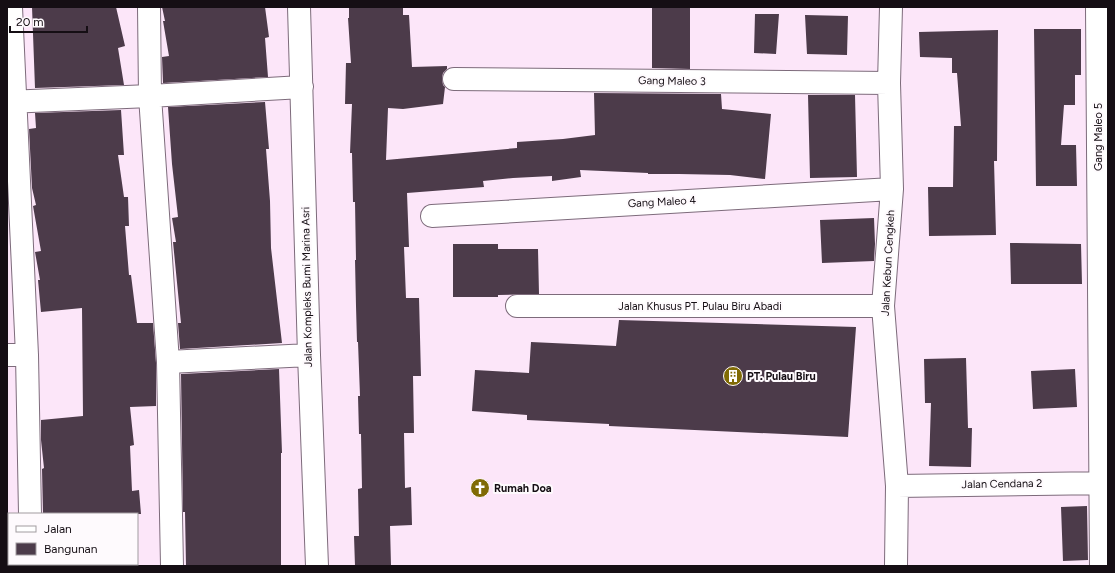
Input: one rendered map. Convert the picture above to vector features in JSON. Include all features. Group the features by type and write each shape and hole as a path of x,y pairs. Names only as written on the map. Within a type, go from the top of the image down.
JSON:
{"street":[{"path":"11,7 11,102 17,355 30,513"},
{"path":"149,7 150,96 168,362 172,566"},
{"name":"Jalan Kompleks Bumi Marina Asri","path":"300,7 309,354 317,566"},
{"name":"Jalan Kebun Cengkeh","path":"890,7 889,83 892,189 883,306 897,486 896,566"},
{"name":"Gang Maleo 5","path":"1097,7 1104,483 1101,566"},
{"name":"Gang Maleo 3","path":"454,79 889,83"},
{"path":"11,102 302,87"},
{"name":"Gang Maleo 4","path":"432,216 892,189"},
{"name":"Jalan Khusus PT. Pulau Biru Abadi","path":"517,306 883,306"},
{"path":"168,362 309,354"},
{"name":"Jalan Cendana 2","path":"897,486 1104,483"}],"building":[{"path":"32,7 116,7 125,46 118,48 124,85 35,88"},
{"path":"162,7 265,7 269,37 265,38 268,77 163,83 162,57 169,56"},
{"path":"349,7 403,7 403,15 409,15 412,67 447,66 442,78 443,85 445,87 443,104 403,109 388,108 386,160 517,148 517,142 595,135 594,93 721,94 722,109 771,114 765,179 730,175 648,174 580,170 581,177 552,181 552,176 513,178 483,181 484,187 407,193 409,247 404,247 406,298 419,298 421,376 413,376 414,433 404,433 405,488 411,487 412,525 390,526 391,566 355,566 354,536 359,536 358,489 362,488 361,434 359,434 358,396 360,396 356,306 355,202 353,202 352,153 350,153 352,104 345,104 346,63 351,63 348,18"},
{"path":"652,7 690,7 690,69 652,68"},
{"path":"755,14 779,14 776,54 754,53"},
{"path":"805,15 848,16 847,55 807,54"},
{"path":"1034,29 1081,29 1081,75 1075,75 1075,105 1064,105 1061,145 1076,145 1077,186 1036,186"},
{"path":"998,30 997,161 994,161 996,235 929,236 928,187 953,187 954,126 961,126 957,73 952,73 952,58 920,57 919,32"},
{"path":"808,95 855,95 857,177 810,178"},
{"path":"265,102 269,149 266,149 270,201 271,248 282,343 180,349 178,323 181,323 173,242 176,242 172,218 178,217 168,107"},
{"path":"121,110 124,155 118,155 124,197 128,197 129,226 125,226 129,275 131,275 137,323 153,323 156,363 156,406 130,407 134,445 130,446 132,491 139,490 141,514 43,513 42,469 44,468 41,440 41,420 83,416 82,308 41,312 38,280 40,280 35,252 41,251 33,206 36,205 32,188 29,129 36,128 35,113"},
{"path":"874,218 874,261 822,263 820,220"},
{"path":"1010,243 1081,244 1082,284 1011,284"},
{"path":"453,244 498,244 498,249 538,249 539,294 498,295 498,297 453,297"},
{"name":"PT. Pulau Biru","path":"619,320 856,327 848,437 609,426 609,424 527,420 527,415 472,411 475,370 529,373 531,342 616,346"},
{"path":"966,358 968,428 972,428 971,467 929,466 931,403 925,403 924,359"},
{"path":"279,369 282,453 281,566 186,566 185,512 183,512 181,374"},
{"path":"1075,369 1077,407 1033,409 1031,371"},
{"path":"1087,506 1088,560 1063,561 1061,507"}],"place":[{"name":"PT. Pulau Biru","path":"733,376"},
{"name":"Rumah Doa","path":"480,488"}]}
